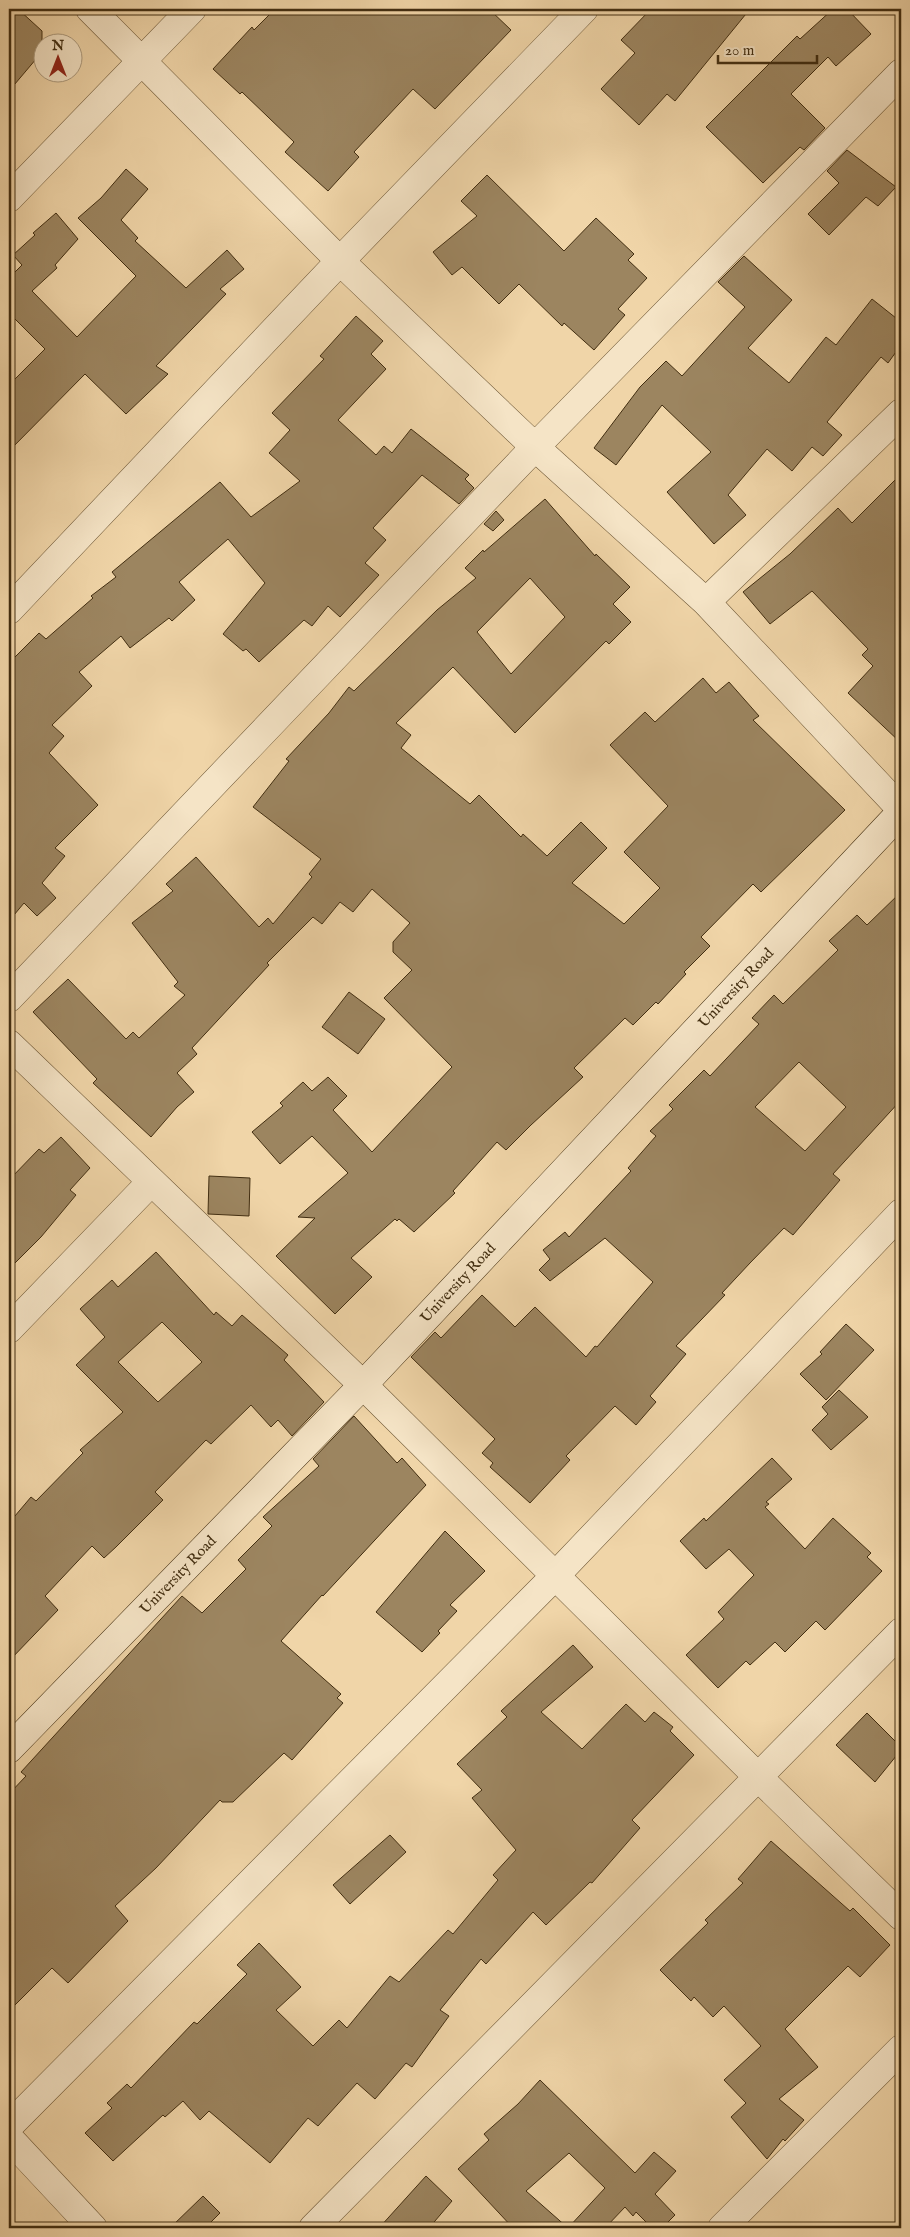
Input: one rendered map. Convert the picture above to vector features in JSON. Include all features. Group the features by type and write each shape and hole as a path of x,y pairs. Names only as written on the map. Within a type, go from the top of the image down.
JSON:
{"street":[{"path":"90,9 143,60 340,261 535,447 706,602 901,810"},
{"path":"9,198 192,9"},
{"path":"9,610 340,261 584,9"},
{"path":"9,998 535,447 901,73"},
{"path":"706,602 901,414"},
{"name":"University Road","path":"9,1749 363,1385 901,810"},
{"path":"9,1044 363,1385 758,1777 901,1916"},
{"path":"9,1329 151,1182"},
{"path":"9,2126 555,1576 901,1213"},
{"path":"313,2228 901,1632"},
{"path":"722,2228 901,2049"},
{"path":"9,2138 93,2228"}],"building":[{"path":"9,9 18,9 42,32 32,32 32,64 9,91"},
{"path":"275,9 489,9 511,30 435,109 413,89 354,152 359,157 328,191 285,152 294,142 242,92 240,94 213,69 252,27 254,30"},
{"path":"651,9 750,9 675,101 667,94 639,125 601,89 635,53 621,40"},
{"path":"833,9 847,9 871,34 836,66 828,57 791,94 825,128 804,150 800,147 763,183 706,127 797,36 800,39"},
{"path":"847,150 896,187 878,206 866,197 829,235 808,214 839,183 827,171"},
{"path":"126,169 148,189 121,220 138,238 135,241 186,288 227,250 244,269 220,289 226,294 156,366 168,374 126,414 85,374 9,451 9,385 45,349 9,313 9,267 14,273 22,265 13,255 35,235 33,233 56,213 78,239 55,265 57,268 32,291 77,337 136,276 78,218 101,198"},
{"path":"487,175 564,251 596,218 634,254 628,260 647,278 618,309 625,315 594,350 564,323 562,326 519,284 499,304 462,267 452,275 433,252 477,216 461,201"},
{"path":"744,256 792,300 748,348 789,383 826,337 836,345 872,299 901,322 901,345 888,363 881,357 827,422 842,435 823,456 812,447 792,471 767,449 728,495 746,515 714,544 667,492 711,452 662,405 616,465 594,448 640,387 666,361 682,376 745,307 718,282"},
{"path":"356,316 383,341 371,354 386,369 338,420 376,455 384,446 392,453 411,429 469,475 465,479 474,488 459,504 422,475 373,528 386,540 365,563 379,575 340,617 328,606 312,626 304,620 259,662 246,649 243,651 223,634 265,583 228,539 179,582 195,600 172,621 169,618 130,648 121,636 79,672 92,686 52,725 64,736 49,753 98,805 55,848 65,856 42,883 56,898 37,916 24,903 9,921 9,663 39,633 46,639 93,598 91,596 116,577 112,572 220,482 251,517 300,481 269,453 290,430 272,413 324,359 320,356"},
{"path":"901,474 901,743 848,693 873,666 862,655 868,649 812,591 770,624 743,592 790,554 838,508 852,523"},
{"path":"545,499 595,556 596,554 630,587 613,604 631,622 609,644 606,641 515,733 453,667 396,723 411,735 401,748 470,804 479,795 521,837 523,834 547,856 581,822 607,848 572,883 624,924 660,888 624,852 668,806 610,745 645,712 655,722 703,678 716,693 729,682 759,716 753,720 845,810 761,892 753,884 701,937 710,946 684,972 686,974 658,1004 656,1002 633,1025 625,1018 574,1068 583,1077 506,1150 497,1142 453,1191 455,1193 414,1232 399,1219 397,1221 395,1219 351,1258 372,1277 335,1314 276,1256 315,1218 298,1217 348,1173 312,1136 280,1164 252,1132 283,1106 280,1103 303,1082 312,1091 328,1077 347,1096 333,1110 372,1152 452,1067 384,998 412,970 393,952 393,942 410,923 372,889 353,912 340,902 322,924 313,917 267,963 269,965 192,1048 197,1054 177,1073 194,1092 177,1107 151,1137 93,1083 97,1079 33,1012 68,979 126,1039 133,1032 139,1038 185,995 174,986 178,982 132,923 173,891 166,884 196,857 259,927 268,918 273,924 312,877 309,874 321,859 253,807 289,761 286,759 329,713 349,687 354,691 437,610 476,578 465,568 483,550 484,552","holes":["530,578 565,617 511,674 477,632"]},
{"path":"496,511 504,520 493,531 484,524"},
{"path":"901,892 901,1100 833,1174 840,1180 793,1235 784,1228 722,1293 725,1295 676,1346 686,1354 650,1396 656,1402 636,1425 615,1406 566,1456 570,1460 530,1503 490,1467 493,1463 482,1453 495,1439 411,1357 435,1332 441,1338 482,1295 515,1327 535,1307 586,1357 595,1346 597,1347 653,1282 605,1238 550,1281 539,1270 550,1259 543,1250 565,1232 569,1237 631,1171 628,1168 656,1136 650,1131 673,1109 669,1105 704,1070 710,1076 759,1024 752,1018 774,995 783,1004 838,950 829,941 857,915 867,925","holes":["799,1062 846,1107 805,1151 755,1107"]},
{"path":"349,992 385,1019 358,1054 322,1027"},
{"path":"61,1137 90,1168 70,1190 76,1195 41,1237 9,1269 9,1180 39,1149 44,1153"},
{"path":"209,1176 250,1178 249,1216 208,1214"},
{"path":"156,1252 214,1315 216,1312 232,1326 242,1315 288,1355 284,1360 324,1402 292,1436 278,1420 271,1427 251,1405 211,1444 206,1440 155,1492 163,1500 116,1547 104,1558 92,1546 45,1596 58,1610 9,1661 9,1523 31,1497 36,1501 83,1453 80,1450 123,1412 76,1365 105,1337 80,1309 112,1280 118,1287","holes":["162,1322 202,1362 158,1402 118,1362"]},
{"path":"846,1324 874,1350 826,1400 800,1374 822,1354 820,1352"},
{"path":"839,1390 868,1417 831,1450 812,1430 828,1414 822,1407"},
{"path":"354,1416 397,1463 402,1458 426,1485 281,1641 341,1694 337,1698 343,1703 292,1760 284,1753 233,1802 222,1802 220,1800 156,1868 115,1906 128,1921 68,1983 52,1968 9,2011 9,1794 26,1776 21,1772 182,1596 202,1613 246,1569 238,1560 272,1526 263,1517 319,1466 313,1459"},
{"path":"772,1458 792,1479 766,1502 769,1504 765,1507 805,1549 833,1518 871,1553 867,1557 882,1571 825,1630 816,1621 785,1652 775,1642 750,1665 746,1661 718,1688 686,1655 724,1619 718,1612 754,1575 729,1549 706,1569 680,1541 704,1518 706,1521"},
{"path":"445,1531 485,1571 450,1605 457,1611 422,1652 376,1612"},
{"path":"573,1645 593,1667 541,1712 582,1749 626,1704 645,1722 654,1712 673,1727 670,1731 694,1755 632,1820 640,1828 592,1883 590,1882 546,1925 533,1912 486,1964 481,1959 440,2010 449,2016 412,2067 406,2063 375,2099 357,2083 318,2126 308,2118 270,2163 209,2111 200,2120 183,2101 165,2117 163,2115 113,2161 85,2133 112,2108 107,2103 127,2084 131,2088 194,2022 197,2024 247,1974 237,1965 259,1943 301,1987 276,2010 313,2046 339,2020 347,2028 390,1976 399,1982 448,1930 453,1934 498,1880 493,1875 516,1850 472,1798 482,1790 457,1764 507,1717 501,1711"},
{"path":"867,1713 901,1747 901,1750 875,1782 836,1745"},
{"path":"390,1835 406,1852 350,1904 333,1885"},
{"path":"771,1841 850,1911 853,1908 890,1945 860,1977 848,1966 785,2029 818,2067 779,2099 804,2120 785,2141 783,2139 767,2159 731,2117 746,2103 724,2080 761,2046 724,2006 713,2017 694,1997 691,2001 660,1970 708,1923 705,1920 743,1883 738,1879"},
{"path":"540,2080 635,2173 654,2152 676,2171 655,2194 675,2215 662,2228 652,2228 636,2212 633,2216 625,2207 605,2228 568,2228 513,2228 458,2169 489,2140 484,2134 518,2104","holes":["569,2153 605,2188 568,2228 526,2191"]},
{"path":"426,2176 452,2201 429,2228 379,2228"},
{"path":"203,2196 220,2213 205,2228 170,2228"}]}
